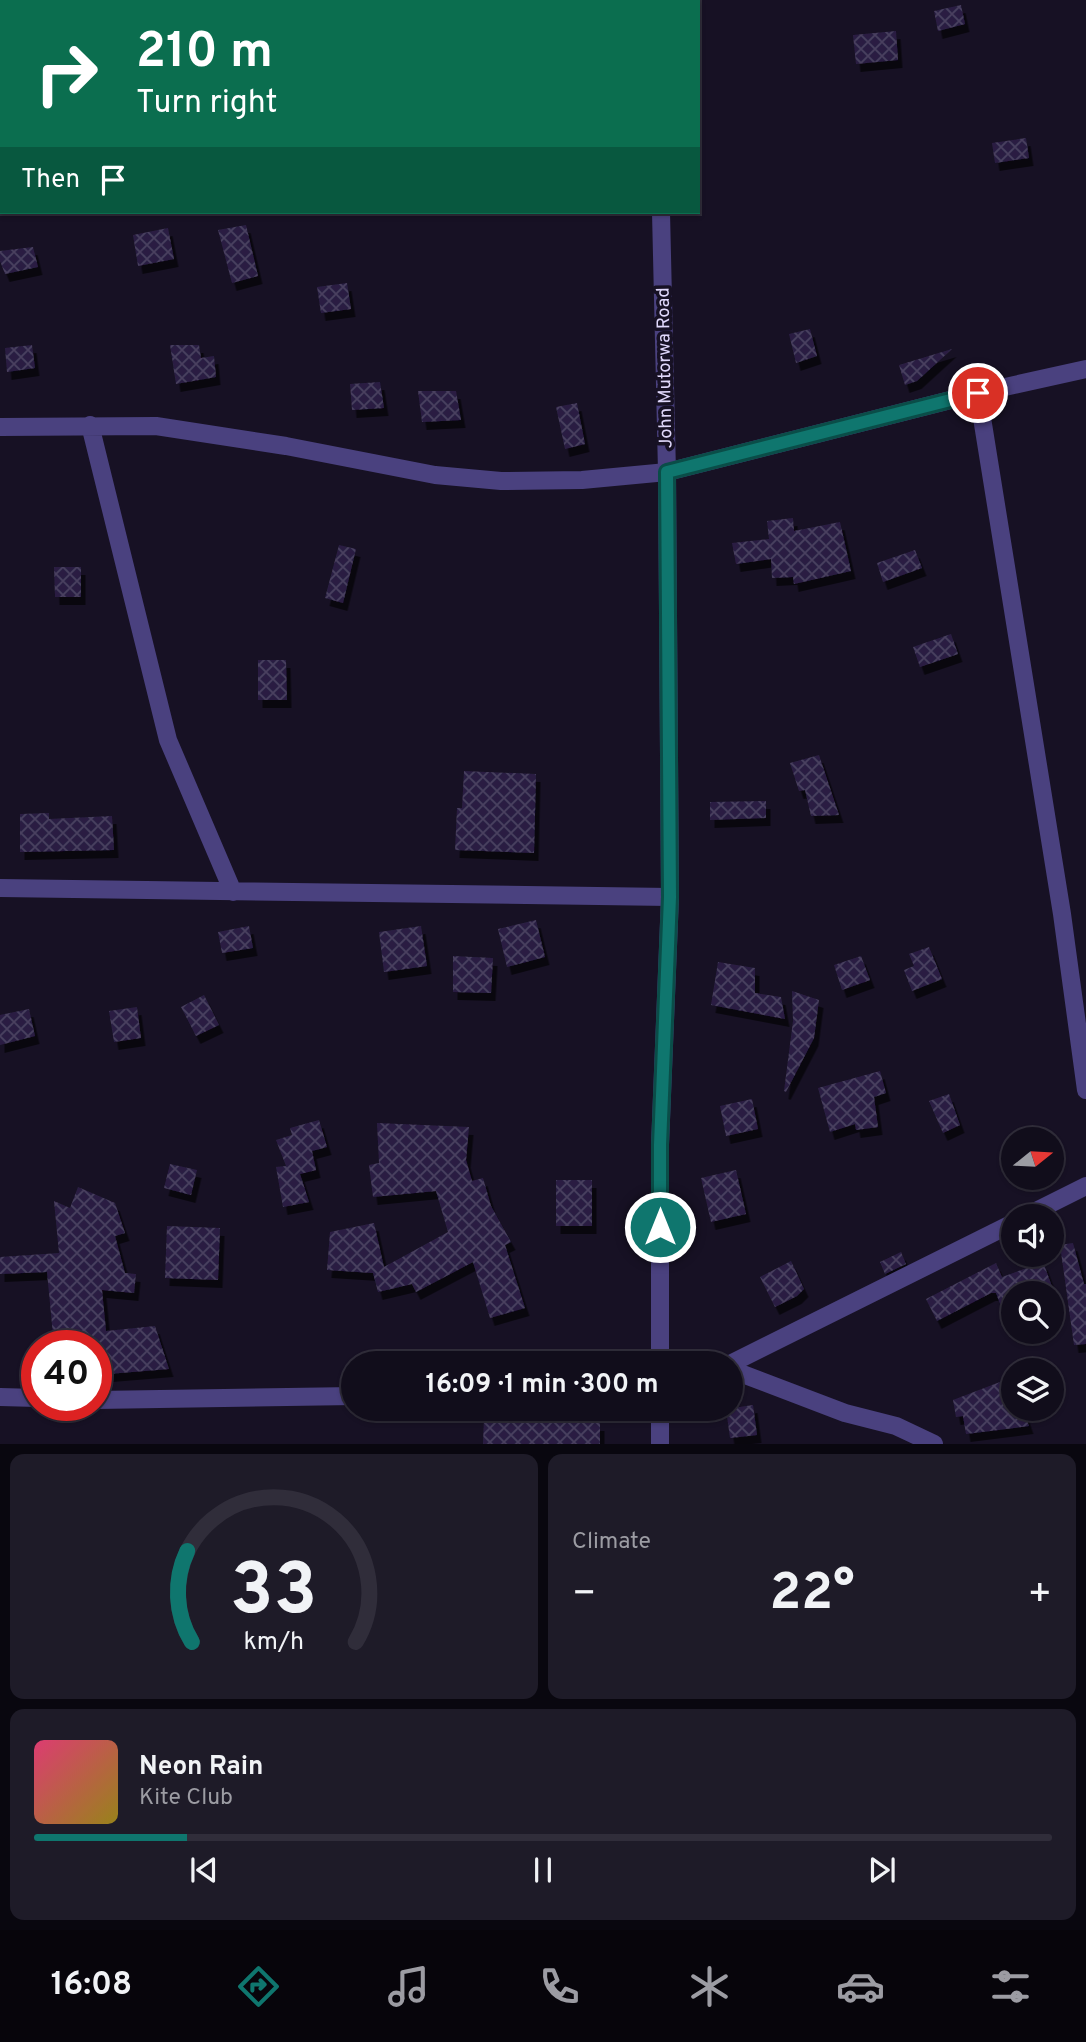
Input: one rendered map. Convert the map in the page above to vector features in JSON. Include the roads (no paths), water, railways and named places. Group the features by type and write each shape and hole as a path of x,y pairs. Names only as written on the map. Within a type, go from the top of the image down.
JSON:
{"street":[{"name":"John Mutorwa Road","path":"660,1351 660,1145 670,897 667,472 661,214"},
{"path":"0,427 156,426 286,446 435,475 501,481 582,480 667,472 978,393 1086,369"},
{"path":"978,393 1060,900 1086,1090"},
{"path":"90,425 168,740 233,892"},
{"path":"0,888 670,897"},
{"path":"1050,1204 1086,1186"},
{"path":"743,1358 1001,1229"},
{"path":"743,1375 845,1413 896,1426 934,1444"},
{"path":"112,1400 341,1396"},
{"path":"0,1397 21,1398"},
{"path":"660,1421 660,1444"}]}
